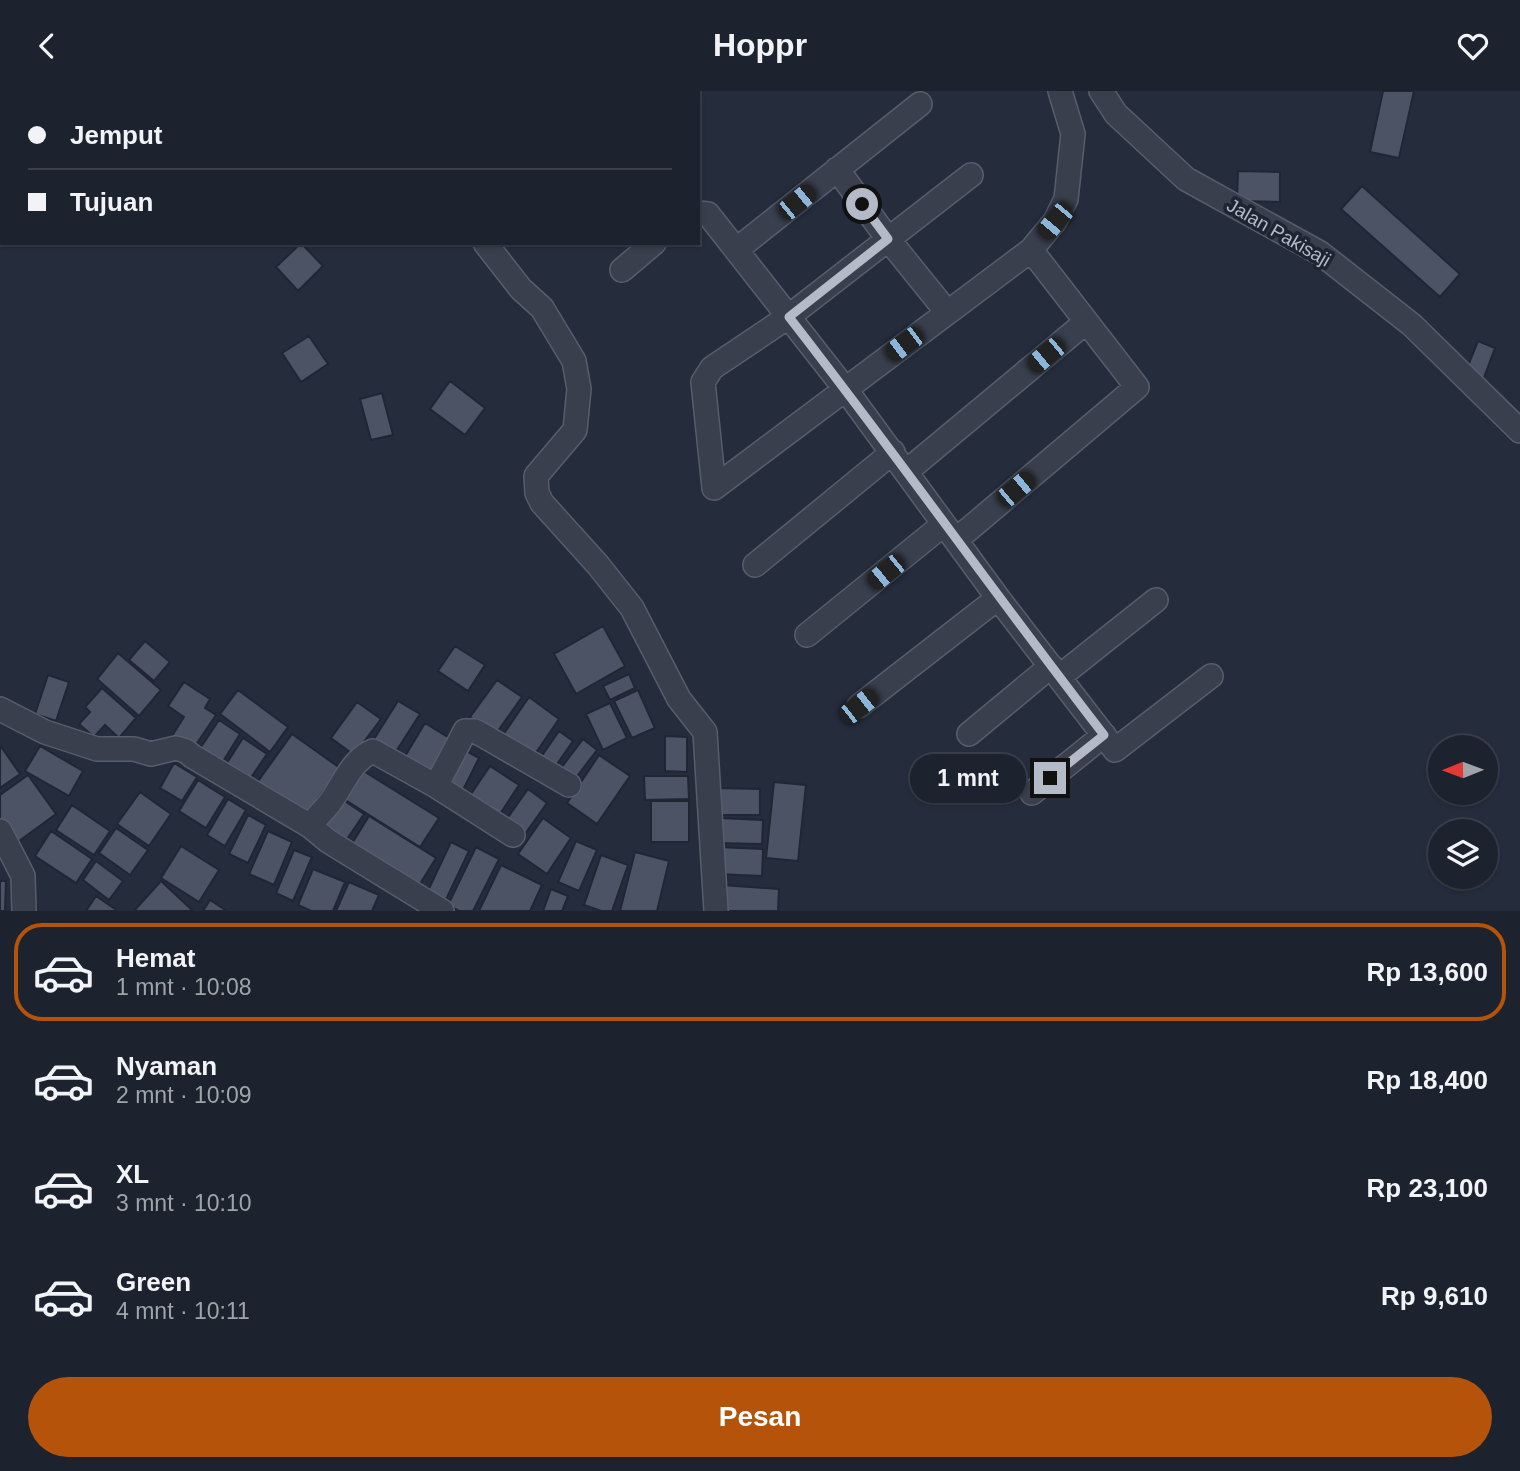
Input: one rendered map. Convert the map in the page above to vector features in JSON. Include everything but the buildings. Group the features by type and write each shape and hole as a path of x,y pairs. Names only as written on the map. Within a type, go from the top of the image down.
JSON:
{"street":[{"path":"971,175 789,317 712,368 703,383 714,488 1031,250 1055,221 1066,199 1073,134 1060,91"},
{"name":"Jalan Pakisaji","path":"1101,91 1116,114 1186,179 1320,253 1412,325 1520,431"},
{"path":"736,250 920,104"},
{"path":"837,169 888,239 947,312"},
{"path":"700,213 708,214 846,390 998,598 1115,750 1212,676"},
{"path":"487,245 521,289 542,308 574,361 579,389 575,430 536,476 537,493 542,503 598,565 632,608 679,699 705,732 716,911"},
{"path":"622,270 652,245"},
{"path":"807,635 950,532 1137,387 1031,250"},
{"path":"906,471 1086,322"},
{"path":"755,565 893,452"},
{"path":"859,706 998,598"},
{"path":"969,734 1156,600"},
{"path":"0,709 45,732 97,749 134,749 150,754 173,748 182,749 310,826 328,841 442,911"},
{"path":"436,786 465,731 474,731 484,736 569,785"},
{"path":"1032,793 1104,735"},
{"path":"310,826 347,775 369,752 378,753 436,786 513,835"},
{"path":"0,831 23,876 24,911"}],"route":[{"path":"862,204 888,239 789,317 893,452 998,598 1104,735 1050,778"}]}
